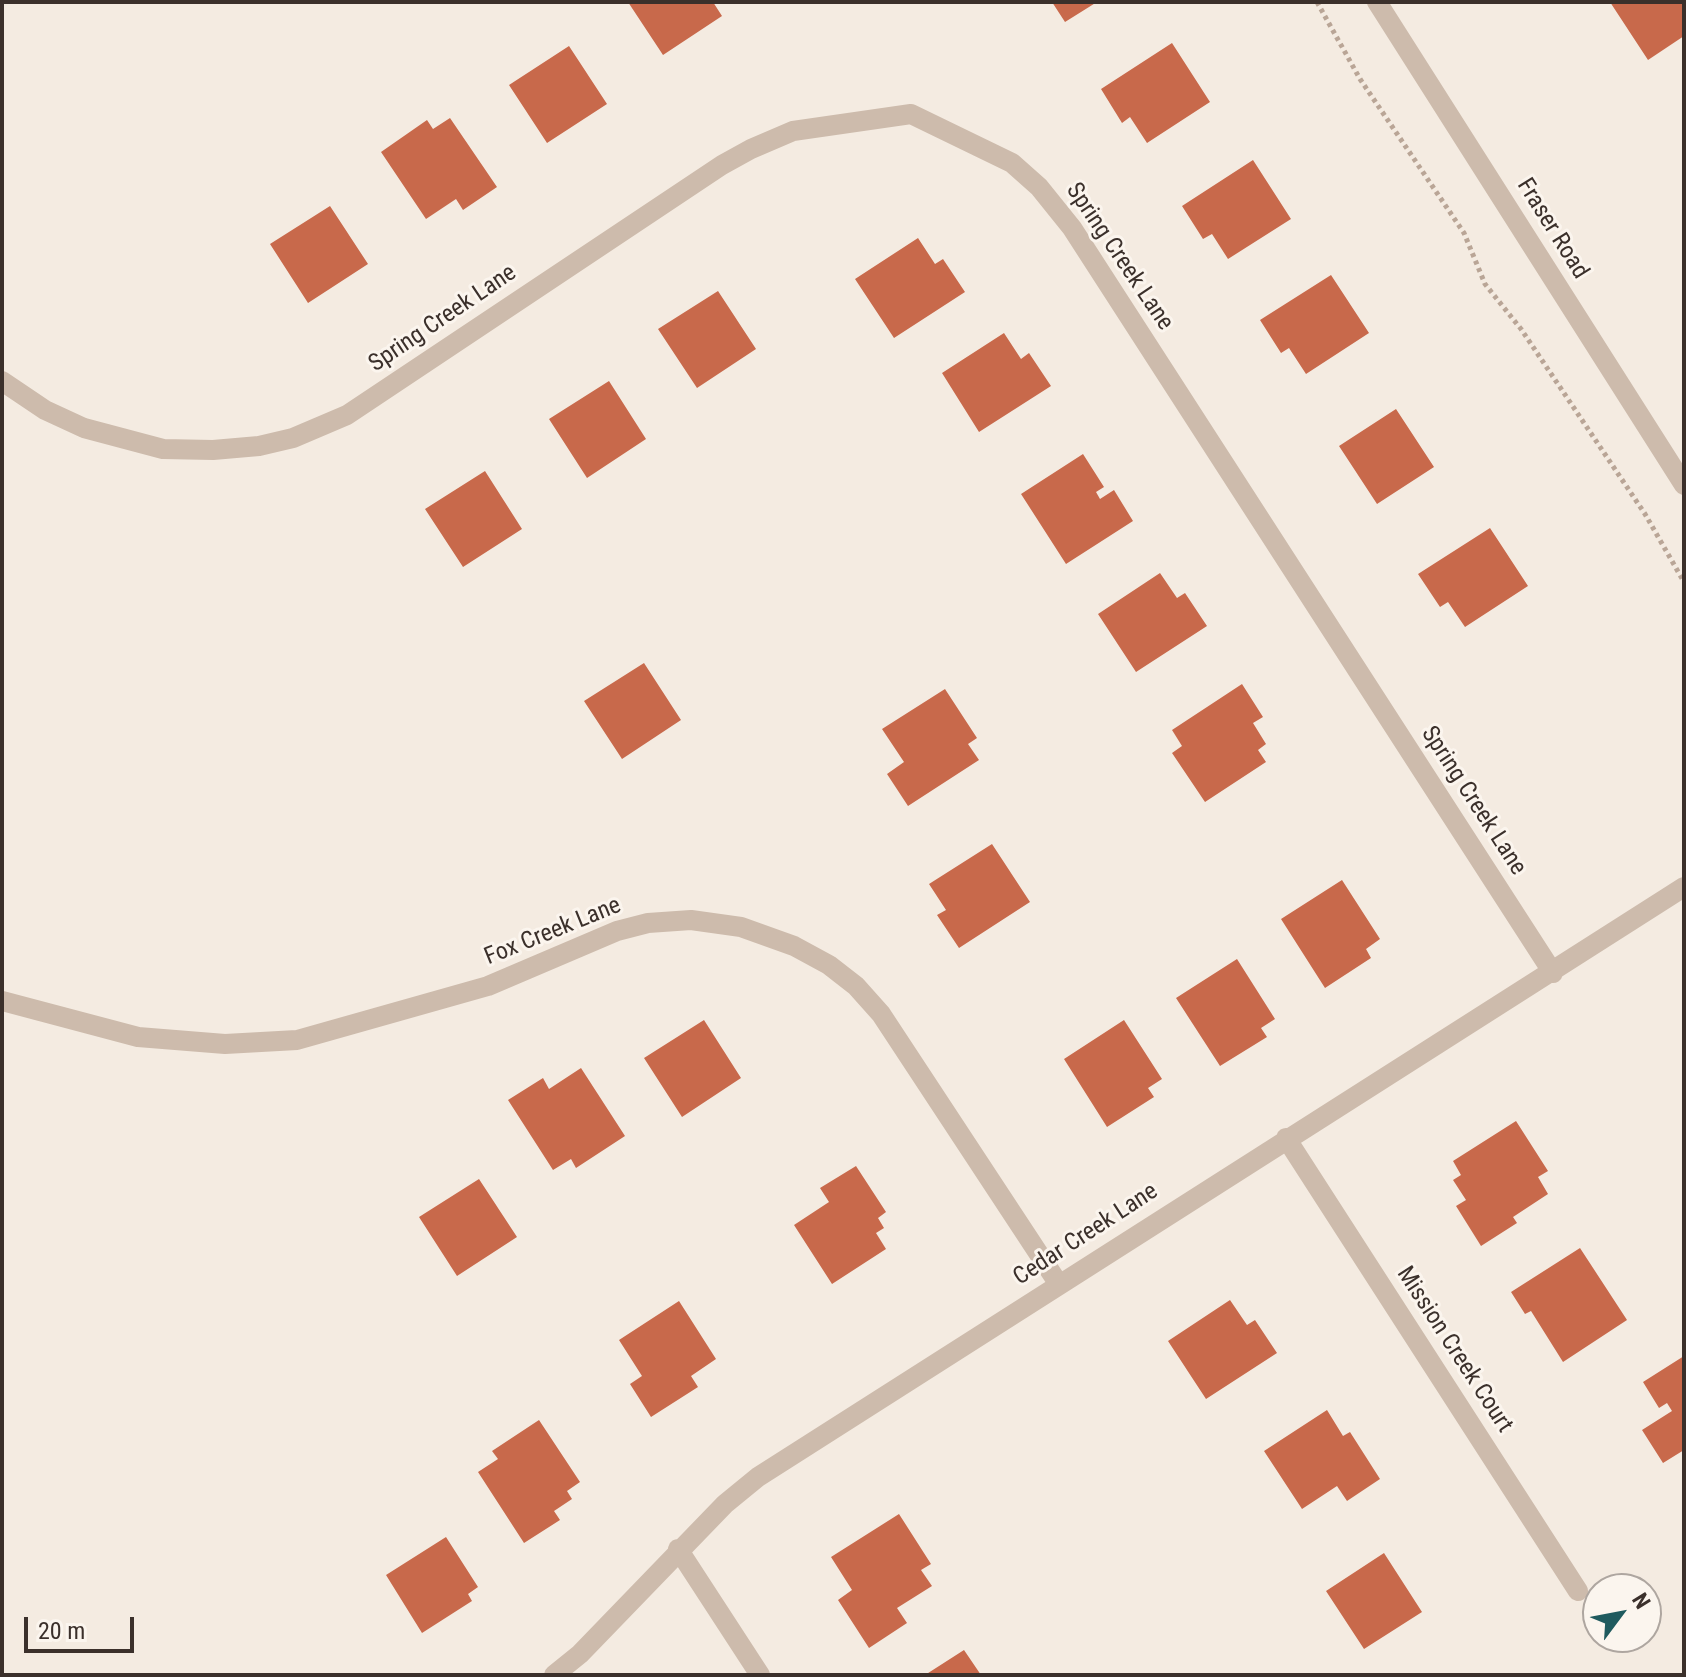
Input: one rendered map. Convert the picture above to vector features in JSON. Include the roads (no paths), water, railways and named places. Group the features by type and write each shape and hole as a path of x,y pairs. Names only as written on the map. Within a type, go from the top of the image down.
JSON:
{"street":[{"name":"Fraser Road","path":"1377,2 1684,485"},
{"name":"Spring Creek Lane","path":"2,381 45,410 84,428 163,449 213,450 293,438 347,415 685,189 751,149 793,131 911,114 1012,163 1039,187 1072,228 1553,973"},
{"name":"Cedar Creek Lane","path":"554,1675 580,1654 678,1549 758,1477 1058,1283 1553,973 1684,887"},
{"name":"Fox Creek Lane","path":"2,1001 138,1037 225,1044 297,1040 488,986 617,931 648,923 691,920 741,927 794,946 829,965 856,986 881,1014 1058,1283"},
{"name":"Mission Creek Court","path":"1286,1138 1578,1591"},
{"path":"678,1549 760,1675"}]}
